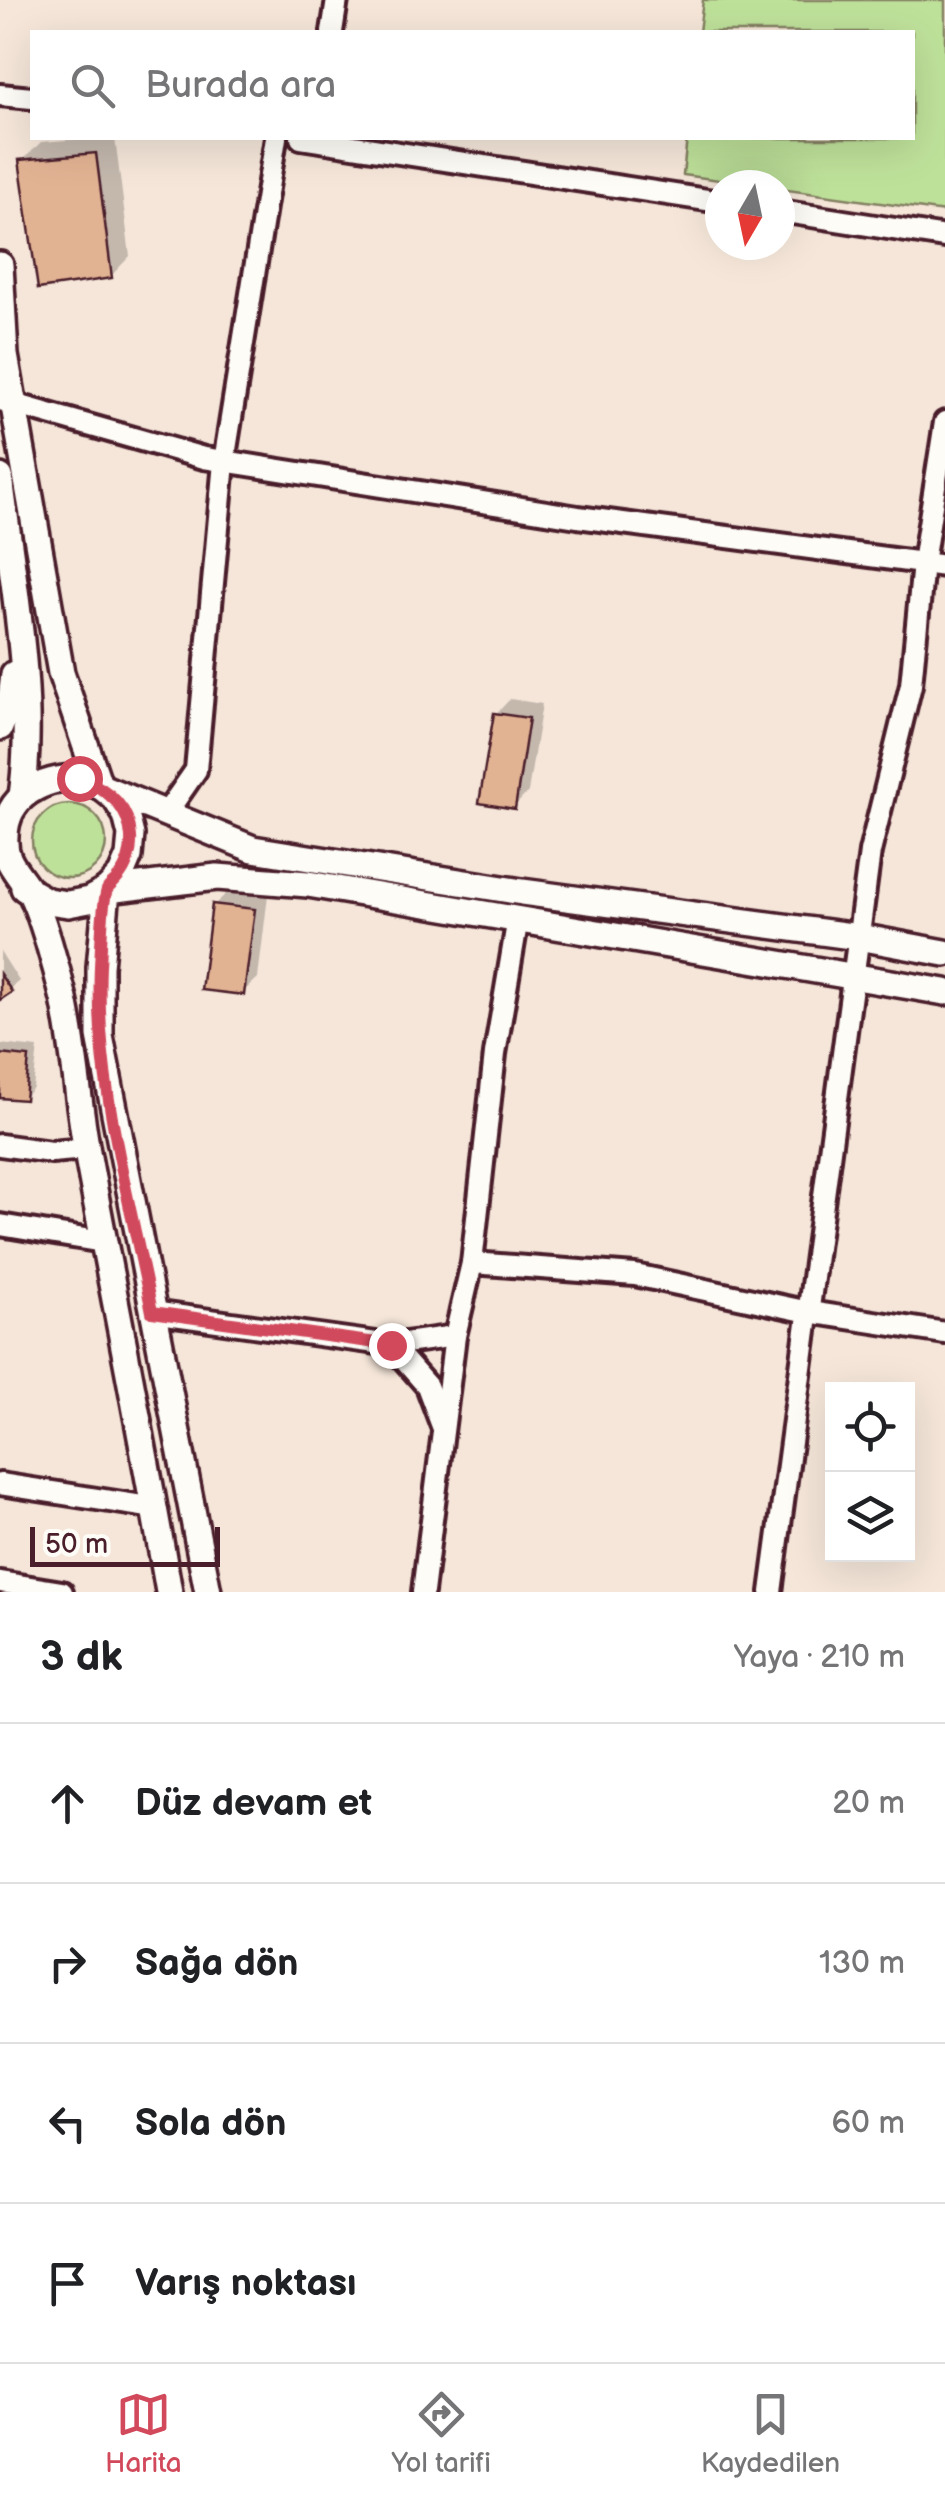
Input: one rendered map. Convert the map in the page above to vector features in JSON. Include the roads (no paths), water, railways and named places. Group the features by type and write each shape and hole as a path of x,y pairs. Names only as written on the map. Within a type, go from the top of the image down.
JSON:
{"street":[{"path":"332,30 338,0"},
{"path":"0,94 30,98"},
{"path":"167,812 196,770 224,462 276,140"},
{"path":"323,140 705,200"},
{"path":"795,213 945,236"},
{"path":"0,265 6,402 61,672 99,785 121,807 131,835 130,856 121,875 107,890 89,900 68,904 48,900 0,879"},
{"path":"6,402 224,462 578,517 945,566"},
{"path":"771,1592 870,852 911,684 923,563 945,422"},
{"path":"0,476 28,737 4,834 6,856 14,875 29,890 64,999 86,1149 170,1592"},
{"path":"0,726 11,698 18,639"},
{"path":"11,799 38,784 58,778 79,778 253,849 945,953"},
{"path":"107,890 217,877 308,884 945,992"},
{"path":"107,890 100,967 100,1036 208,1592"},
{"path":"423,1592 455,1336 472,1262 495,1054 518,918"},
{"path":"0,1145 50,1152 86,1149"},
{"path":"0,1225 104,1242"},
{"path":"472,1262 635,1275 809,1312 945,1333"},
{"path":"152,1312 391,1345 455,1336"},
{"path":"391,1345 427,1386 443,1430"},
{"path":"0,1484 155,1508"},
{"path":"0,1582 62,1592"}]}
